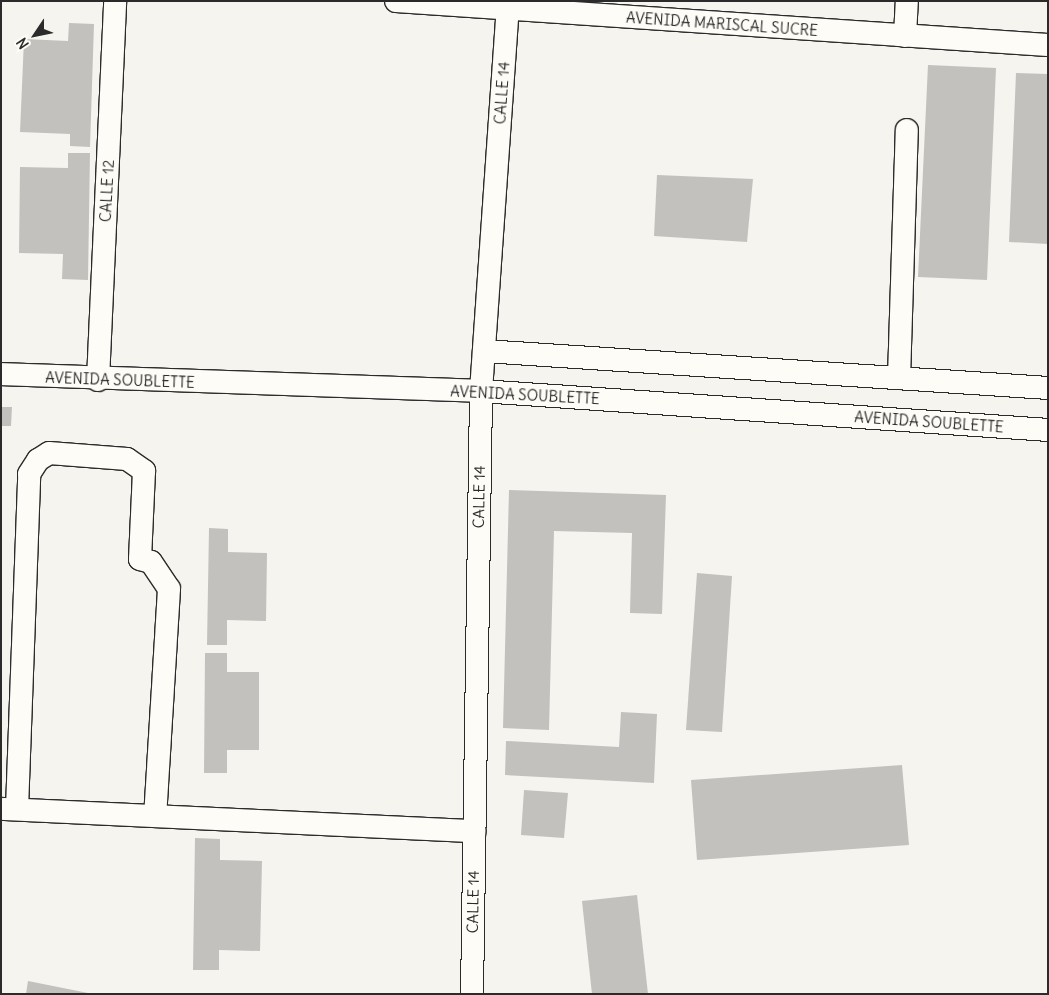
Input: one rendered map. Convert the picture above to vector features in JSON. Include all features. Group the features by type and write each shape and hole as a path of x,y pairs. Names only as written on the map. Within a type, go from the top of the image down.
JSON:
{"street":[{"name":"CALLE 12","path":"98,380 115,1"},
{"name":"AVENIDA MARISCAL SUCRE","path":"396,1 508,6 1048,46"},
{"path":"905,36 907,1"},
{"name":"CALLE 14","path":"472,994 481,391 508,6"},
{"path":"898,378 907,130"},
{"path":"484,352 1048,388"},
{"name":"AVENIDA SOUBLETTE","path":"1,374 98,380 481,391 1048,430"},
{"path":"155,816 169,589 151,562 140,559 144,471 127,458 49,454 38,460 29,474 9,809 155,816 474,831"}],"building":[{"path":"69,23 94,24 90,147 70,146 70,134 20,132 24,39 68,41"},
{"path":"928,65 996,68 987,280 918,277"},
{"path":"1016,73 1048,74 1048,244 1009,242"},
{"path":"68,153 90,153 88,280 62,279 63,254 19,253 20,167 68,168"},
{"path":"657,175 753,179 747,242 654,236"},
{"path":"1,407 12,407 11,426 1,426"},
{"path":"509,490 666,495 662,614 630,613 632,533 554,531 549,730 503,728"},
{"path":"209,528 228,529 228,552 267,553 266,621 227,620 227,645 207,645"},
{"path":"697,573 732,576 722,732 686,730"},
{"path":"205,653 227,653 227,672 259,672 259,750 227,750 227,773 204,773"},
{"path":"621,712 657,714 654,783 505,775 506,741 619,747"},
{"path":"902,765 909,845 697,860 691,780"},
{"path":"524,790 568,793 564,838 521,835"},
{"path":"195,838 220,839 220,860 262,861 260,951 219,950 219,970 193,970"},
{"path":"637,895 648,994 592,994 582,901"},
{"path":"28,981 88,993 88,994 26,994"}]}
